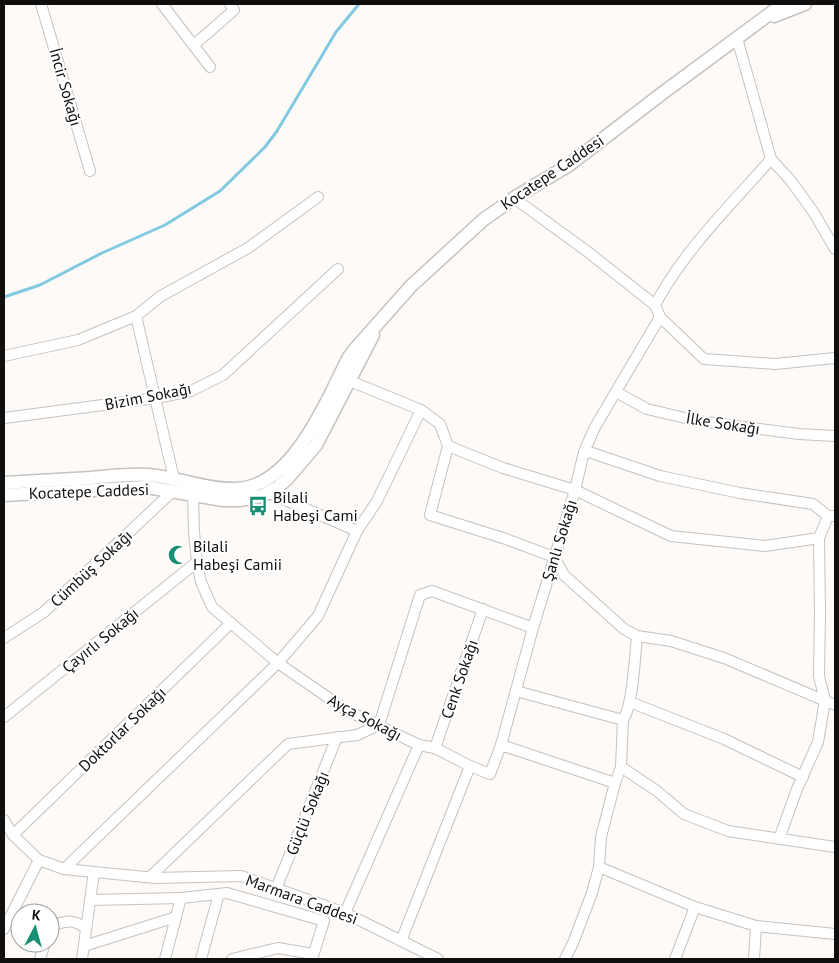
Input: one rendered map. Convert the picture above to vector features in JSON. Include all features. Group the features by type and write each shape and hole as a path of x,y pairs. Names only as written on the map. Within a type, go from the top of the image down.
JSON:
{"main road":[{"name":"Kocatepe Caddesi","path":"4,483 146,475 223,500 240,500 269,493 287,479 316,445 356,348 430,267 483,220 514,198 569,165 784,4"},
{"name":"Kocatepe Caddesi","path":"765,19 805,4"},
{"name":"Kocatepe Caddesi","path":"193,489 235,489 254,486 278,471 311,430 345,378"},
{"name":"Kocatepe Caddesi","path":"4,495 174,485"},
{"path":"254,486 269,493"}],"street":[{"name":"İncir Sokağı","path":"41,4 90,171"},
{"path":"162,4 210,67"},
{"path":"194,45 234,10 230,4"},
{"path":"737,38 771,159 791,181 814,213 835,249"},
{"path":"655,305 664,288 717,219 771,159"},
{"path":"4,356 78,340 136,316 161,296 248,248 318,197"},
{"path":"514,198 588,252 655,305 660,317 704,359 775,364 835,358"},
{"name":"Bizim Sokağı","path":"4,418 156,398 191,391 223,375 338,269"},
{"path":"136,316 156,398 174,485"},
{"name":"Şanlı Sokağı","path":"501,745 532,628 584,452 595,427 660,317"},
{"path":"345,378 421,410 440,424 448,446 430,516 506,539 554,557 564,575 624,629 637,636 671,641 724,658 835,705"},
{"name":"İlke Sokağı","path":"616,392 646,409 698,421 799,434 835,436"},
{"path":"64,869 278,663 318,616 356,531 376,501 421,410"},
{"path":"448,446 503,468 574,490 671,536 765,546 819,538"},
{"path":"584,452 660,476 740,493 813,504 832,516 819,538 820,612 818,676 825,700 818,742 779,839"},
{"name":"Cümbüş Sokağı","path":"4,638 44,612 174,485"},
{"name":"Ayça Sokağı","path":"193,489 197,562 201,582 212,607 278,663 346,710 419,746 435,748 490,774 501,745"},
{"path":"269,493 356,531"},
{"name":"Çayırlı Sokağı","path":"4,717 197,562"},
{"path":"150,877 288,744 357,735 379,725 420,595 432,591 532,628"},
{"name":"Cenk Sokağı","path":"435,748 482,609"},
{"name":"Doktorlar Sokağı","path":"13,835 231,623"},
{"path":"564,959 576,934 600,867 602,837 621,767 623,720 630,702 637,636"},
{"path":"516,691 623,720"},
{"path":"630,702 724,739 803,777"},
{"name":"Güçlü Sokağı","path":"276,889 337,737"},
{"path":"501,745 615,784"},
{"path":"345,913 419,746"},
{"path":"401,940 470,766"},
{"path":"621,767 657,791 684,814 728,831 835,847"},
{"name":"Marmara Caddesi","path":"4,820 13,835 39,860 64,869 150,877 241,876 345,913 438,959"},
{"path":"4,929 39,860"},
{"path":"600,867 695,907 756,926 835,934"},
{"path":"82,959 94,872"},
{"path":"90,900 180,898 227,892 324,921 312,957 278,948 232,959"},
{"path":"201,959 218,894"},
{"path":"165,959 180,898"},
{"path":"674,959 695,907"},
{"path":"84,946 176,917"},
{"path":"60,923 67,921 75,922 86,928"},
{"path":"754,959 756,926"}],"waterway":[{"path":"4,297 40,285 102,253 165,225 220,191 265,147 277,131 336,32 359,4"}],"place":[{"name":"Bilali Habeşi Cami","path":"258,506"},
{"name":"Bilali Habeşi Camii","path":"178,555"}]}
